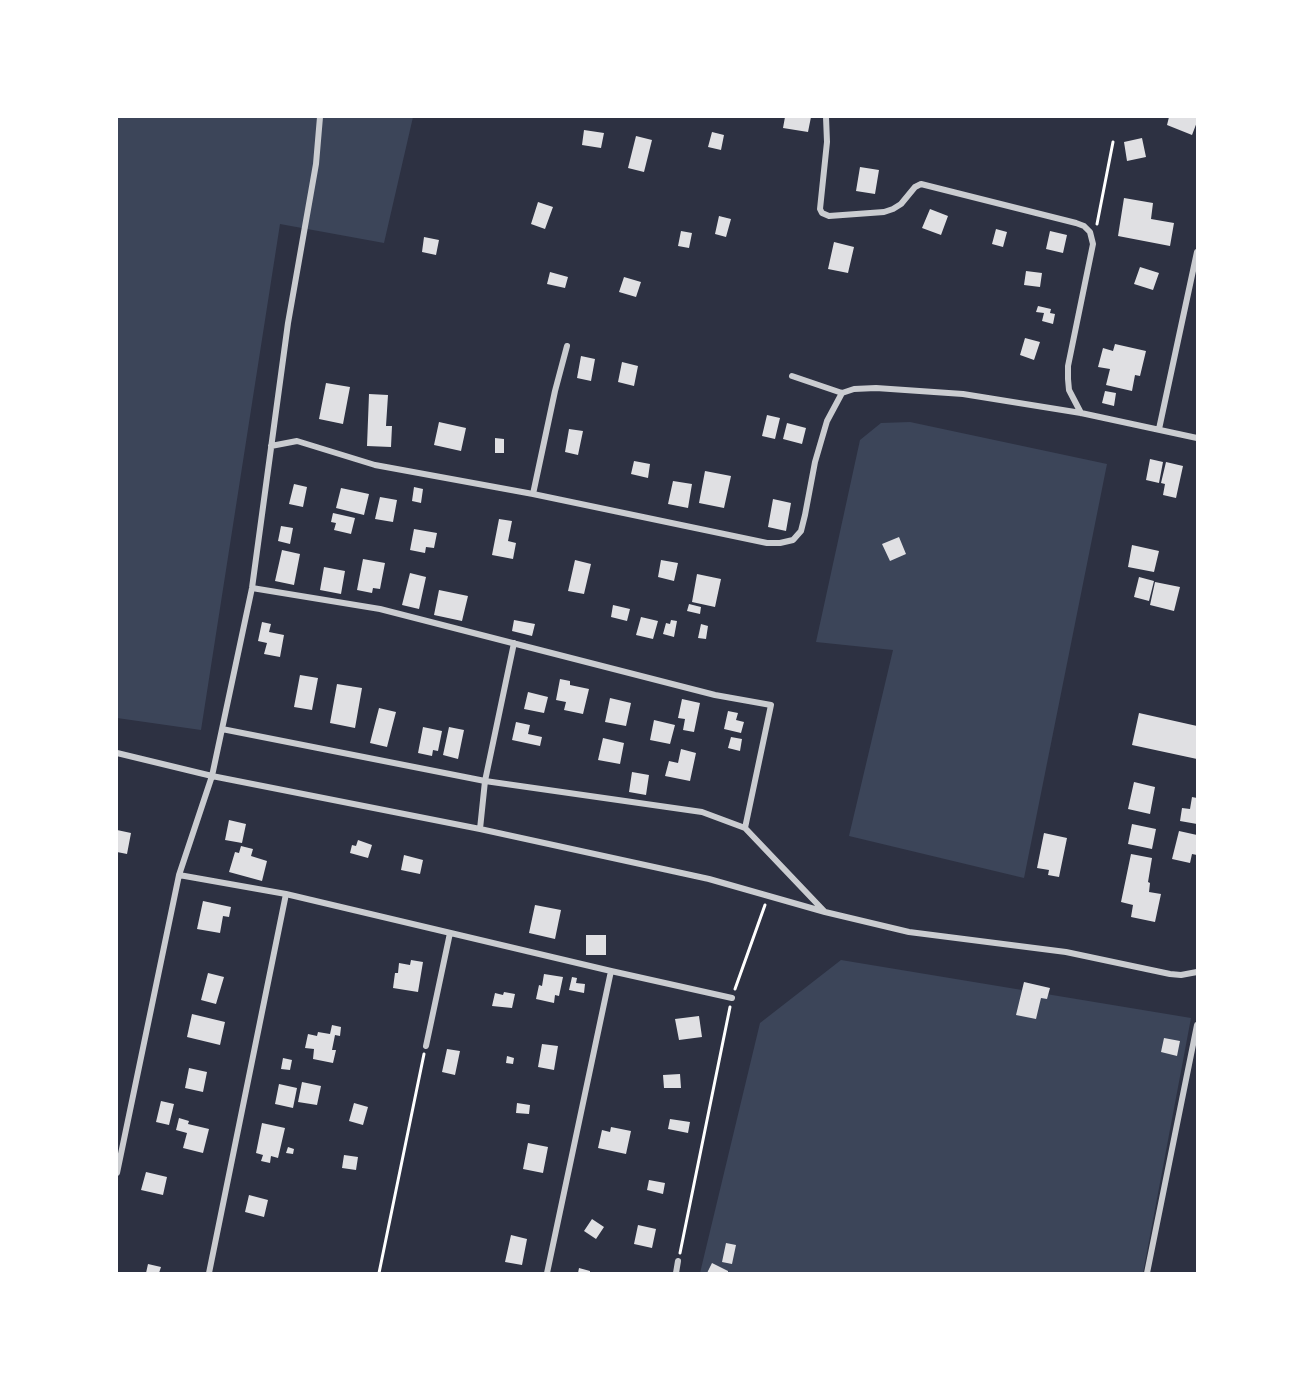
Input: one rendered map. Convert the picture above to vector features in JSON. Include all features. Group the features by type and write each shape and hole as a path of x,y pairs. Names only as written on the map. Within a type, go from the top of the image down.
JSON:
{"street":[{"path":"117,1173 178,875 212,776 252,588 288,323 316,164 320,117"},
{"path":"826,117 826,155 820,209 822,213 829,216 884,212 901,204 915,186 921,184 1076,223 1084,226 1090,232 1093,244 1068,366 1069,390 1080,413"},
{"path":"1159,429 1197,252"},
{"path":"533,494 567,346"},
{"path":"792,376 843,393 854,389 876,388 963,394 1080,413 1197,438"},
{"path":"271,446 297,441 375,465 533,494 767,543 780,543 793,540 801,531 815,462 827,422 843,393"},
{"path":"252,588 381,609 715,695 771,705 745,828"},
{"path":"480,830 485,781 514,644"},
{"path":"222,729 485,781 702,812 745,828 825,912"},
{"path":"117,753 212,776 709,879 768,897 909,932 1065,952 1170,974 1181,975 1197,972"},
{"path":"178,875 286,894 732,998"},
{"path":"209,1273 286,894"},
{"path":"426,1046 450,933"},
{"path":"547,1273 611,971"},
{"path":"1147,1273 1197,1025"},
{"path":"675,1273 678,1261"}],"path":[{"path":"1093,244 1113,142"},
{"path":"678,1261 732,998 768,897"},
{"path":"379,1273 426,1046"}],"shaded area":[{"path":"117,117 413,117 384,243 280,224 201,730 117,718"},
{"path":"910,422 1107,464 1024,878 849,836 893,650 816,642 860,440 881,423"},
{"path":"841,960 1191,1018 1143,1273 700,1273 760,1023"}],"building":[{"path":"785,117 811,117 808,132 783,128"},
{"path":"1169,117 1197,117 1192,135 1167,125"},
{"path":"584,130 604,133 601,148 582,145"},
{"path":"712,132 724,135 721,150 708,147"},
{"path":"636,136 652,140 644,172 628,168"},
{"path":"1142,138 1146,157 1127,161 1124,142"},
{"path":"860,167 879,170 875,194 856,191"},
{"path":"1124,198 1153,203 1151,219 1174,223 1170,246 1118,236"},
{"path":"538,202 553,207 545,229 531,224"},
{"path":"930,209 948,216 941,235 922,228"},
{"path":"719,216 731,219 726,237 715,234"},
{"path":"996,229 1007,232 1003,247 992,244"},
{"path":"681,231 692,233 689,248 678,246"},
{"path":"1050,231 1067,235 1063,253 1046,249"},
{"path":"424,237 439,240 436,255 422,252"},
{"path":"834,242 854,247 848,273 828,269"},
{"path":"1140,267 1159,273 1153,290 1134,284"},
{"path":"1026,271 1042,273 1040,287 1024,285"},
{"path":"550,272 568,277 565,288 547,284"},
{"path":"624,277 641,282 636,297 619,292"},
{"path":"1038,306 1051,309 1050,313 1055,314 1053,324 1042,321 1044,313 1036,312"},
{"path":"1025,338 1040,342 1034,360 1020,355"},
{"path":"1115,344 1146,351 1140,376 1135,375 1132,391 1106,385 1110,369 1098,367 1103,348 1113,351"},
{"path":"581,356 595,359 591,381 577,378"},
{"path":"622,362 638,366 634,386 618,382"},
{"path":"326,383 350,387 343,424 319,419"},
{"path":"1105,391 1116,393 1114,406 1102,403"},
{"path":"369,394 388,395 386,426 392,426 391,447 367,446"},
{"path":"767,415 780,418 775,439 762,436"},
{"path":"439,422 466,428 461,451 434,445"},
{"path":"787,423 806,428 802,444 783,439"},
{"path":"569,429 583,431 578,455 565,452"},
{"path":"495,438 504,439 504,453 495,453"},
{"path":"1150,459 1163,462 1159,483 1146,480"},
{"path":"634,461 650,464 648,478 631,474"},
{"path":"1166,462 1183,466 1176,498 1163,495 1165,484 1161,483"},
{"path":"705,471 731,476 724,508 699,503"},
{"path":"673,481 692,484 688,508 668,504"},
{"path":"294,484 307,487 303,507 289,504"},
{"path":"414,487 423,489 421,503 412,501"},
{"path":"341,488 369,494 364,515 336,508"},
{"path":"380,497 397,500 393,522 375,519"},
{"path":"773,499 791,503 786,531 768,527"},
{"path":"333,513 355,518 351,534 334,530 336,523 331,522"},
{"path":"499,519 512,521 508,541 516,543 513,559 492,555"},
{"path":"281,526 293,528 290,544 278,541"},
{"path":"414,529 437,533 434,548 426,547 425,553 410,550"},
{"path":"899,537 906,554 890,561 882,544"},
{"path":"1132,545 1159,551 1154,572 1128,567"},
{"path":"282,550 300,554 294,585 275,581"},
{"path":"363,559 385,563 380,589 373,588 372,593 357,590"},
{"path":"575,560 591,564 584,594 568,591"},
{"path":"661,560 678,563 674,581 658,577"},
{"path":"324,567 345,571 341,594 320,590"},
{"path":"410,573 426,577 419,609 402,605"},
{"path":"697,574 721,579 715,607 692,602"},
{"path":"1139,577 1154,581 1149,601 1134,597"},
{"path":"1155,582 1180,587 1174,611 1150,605"},
{"path":"439,590 468,596 462,621 434,615"},
{"path":"689,604 701,607 700,614 687,611"},
{"path":"613,605 630,609 627,621 611,617"},
{"path":"641,617 658,621 653,639 636,635"},
{"path":"514,620 535,624 532,636 512,631"},
{"path":"671,620 677,621 674,637 663,634 666,623 670,624"},
{"path":"262,622 271,624 269,632 284,635 280,657 264,654 267,643 258,641"},
{"path":"701,624 708,626 706,639 698,638"},
{"path":"300,675 318,678 312,710 294,707"},
{"path":"560,679 570,681 570,685 589,689 583,714 564,710 566,702 556,700"},
{"path":"337,684 362,688 355,728 330,723"},
{"path":"528,692 548,697 544,713 524,709"},
{"path":"610,698 631,703 626,726 605,722"},
{"path":"682,699 700,703 694,732 683,730 685,719 678,718"},
{"path":"379,708 396,712 387,747 370,743"},
{"path":"728,711 738,713 736,720 744,722 741,733 724,729"},
{"path":"1139,713 1197,726 1197,759 1132,745"},
{"path":"654,720 675,725 670,744 650,740"},
{"path":"516,722 530,725 528,734 542,737 540,746 512,740"},
{"path":"423,727 442,731 438,751 433,750 432,756 418,753"},
{"path":"449,727 464,730 458,759 443,755"},
{"path":"731,737 742,739 740,751 728,748"},
{"path":"603,738 624,743 620,764 598,760"},
{"path":"681,749 696,753 690,781 665,776 669,761 678,763"},
{"path":"632,772 649,775 646,795 629,792"},
{"path":"1134,782 1155,787 1150,814 1128,809"},
{"path":"1192,797 1197,798 1197,824 1180,821 1182,808 1190,809"},
{"path":"229,820 246,824 242,843 225,840"},
{"path":"1132,824 1156,829 1152,849 1128,844"},
{"path":"117,830 131,833 127,854 117,852"},
{"path":"1179,831 1197,835 1197,855 1192,854 1190,863 1172,859"},
{"path":"1044,833 1067,838 1059,877 1048,875 1049,870 1037,868"},
{"path":"358,840 372,845 368,858 350,853 352,845 356,846"},
{"path":"241,846 253,849 251,856 267,861 262,881 229,872 235,852 239,853"},
{"path":"1131,854 1152,858 1148,882 1150,883 1149,892 1161,894 1155,922 1131,917 1133,905 1121,902"},
{"path":"404,855 423,860 420,874 401,870"},
{"path":"203,901 231,907 229,917 223,916 220,933 197,929"},
{"path":"535,905 561,910 555,939 529,933"},
{"path":"586,935 606,935 606,955 586,955"},
{"path":"411,960 423,962 418,992 393,988 399,963 410,965"},
{"path":"208,973 224,977 216,1004 201,1000"},
{"path":"544,974 563,977 559,996 555,995 554,1003 536,999"},
{"path":"572,977 577,978 576,983 585,984 584,993 569,990"},
{"path":"1024,982 1050,988 1047,999 1041,998 1036,1019 1016,1015"},
{"path":"504,992 515,994 512,1008 492,1006 495,993 503,995"},
{"path":"192,1014 225,1022 220,1045 187,1037"},
{"path":"699,1016 702,1037 679,1040 675,1019"},
{"path":"332,1025 341,1027 340,1036 335,1035 332,1050 336,1050 333,1063 313,1059 314,1049 305,1048 308,1034 317,1036 318,1032 330,1034"},
{"path":"1164,1038 1180,1041 1177,1056 1161,1052"},
{"path":"542,1044 558,1046 554,1070 538,1067"},
{"path":"447,1049 460,1051 455,1075 442,1072"},
{"path":"507,1056 514,1058 513,1064 506,1063"},
{"path":"283,1058 292,1060 290,1070 281,1069"},
{"path":"189,1068 207,1072 203,1092 185,1088"},
{"path":"680,1074 681,1088 664,1088 663,1075"},
{"path":"302,1082 321,1086 317,1105 298,1102"},
{"path":"279,1084 297,1088 293,1108 275,1104"},
{"path":"161,1101 174,1104 169,1125 156,1122"},
{"path":"354,1103 368,1107 363,1125 349,1121"},
{"path":"517,1103 530,1105 529,1114 516,1113"},
{"path":"179,1118 189,1121 188,1124 209,1129 203,1153 183,1148 187,1133 176,1130"},
{"path":"670,1119 690,1122 688,1133 668,1129"},
{"path":"262,1123 285,1128 278,1158 271,1156 270,1163 261,1161 263,1155 256,1153"},
{"path":"611,1127 631,1131 626,1154 598,1148 602,1130 610,1132"},
{"path":"528,1143 548,1147 543,1173 523,1169"},
{"path":"288,1147 294,1149 293,1154 286,1153"},
{"path":"344,1155 358,1157 356,1170 342,1168"},
{"path":"146,1172 167,1177 163,1195 141,1190"},
{"path":"649,1180 665,1183 663,1194 647,1190"},
{"path":"249,1195 268,1200 264,1217 245,1212"},
{"path":"592,1219 604,1227 596,1239 584,1231"},
{"path":"638,1225 656,1229 652,1248 634,1244"},
{"path":"511,1235 527,1239 522,1265 505,1262"},
{"path":"726,1243 736,1245 732,1264 722,1262"},
{"path":"712,1263 728,1271 728,1273 707,1273"},
{"path":"148,1264 161,1267 159,1273 146,1273"},
{"path":"579,1268 590,1271 590,1273 578,1273"}]}
